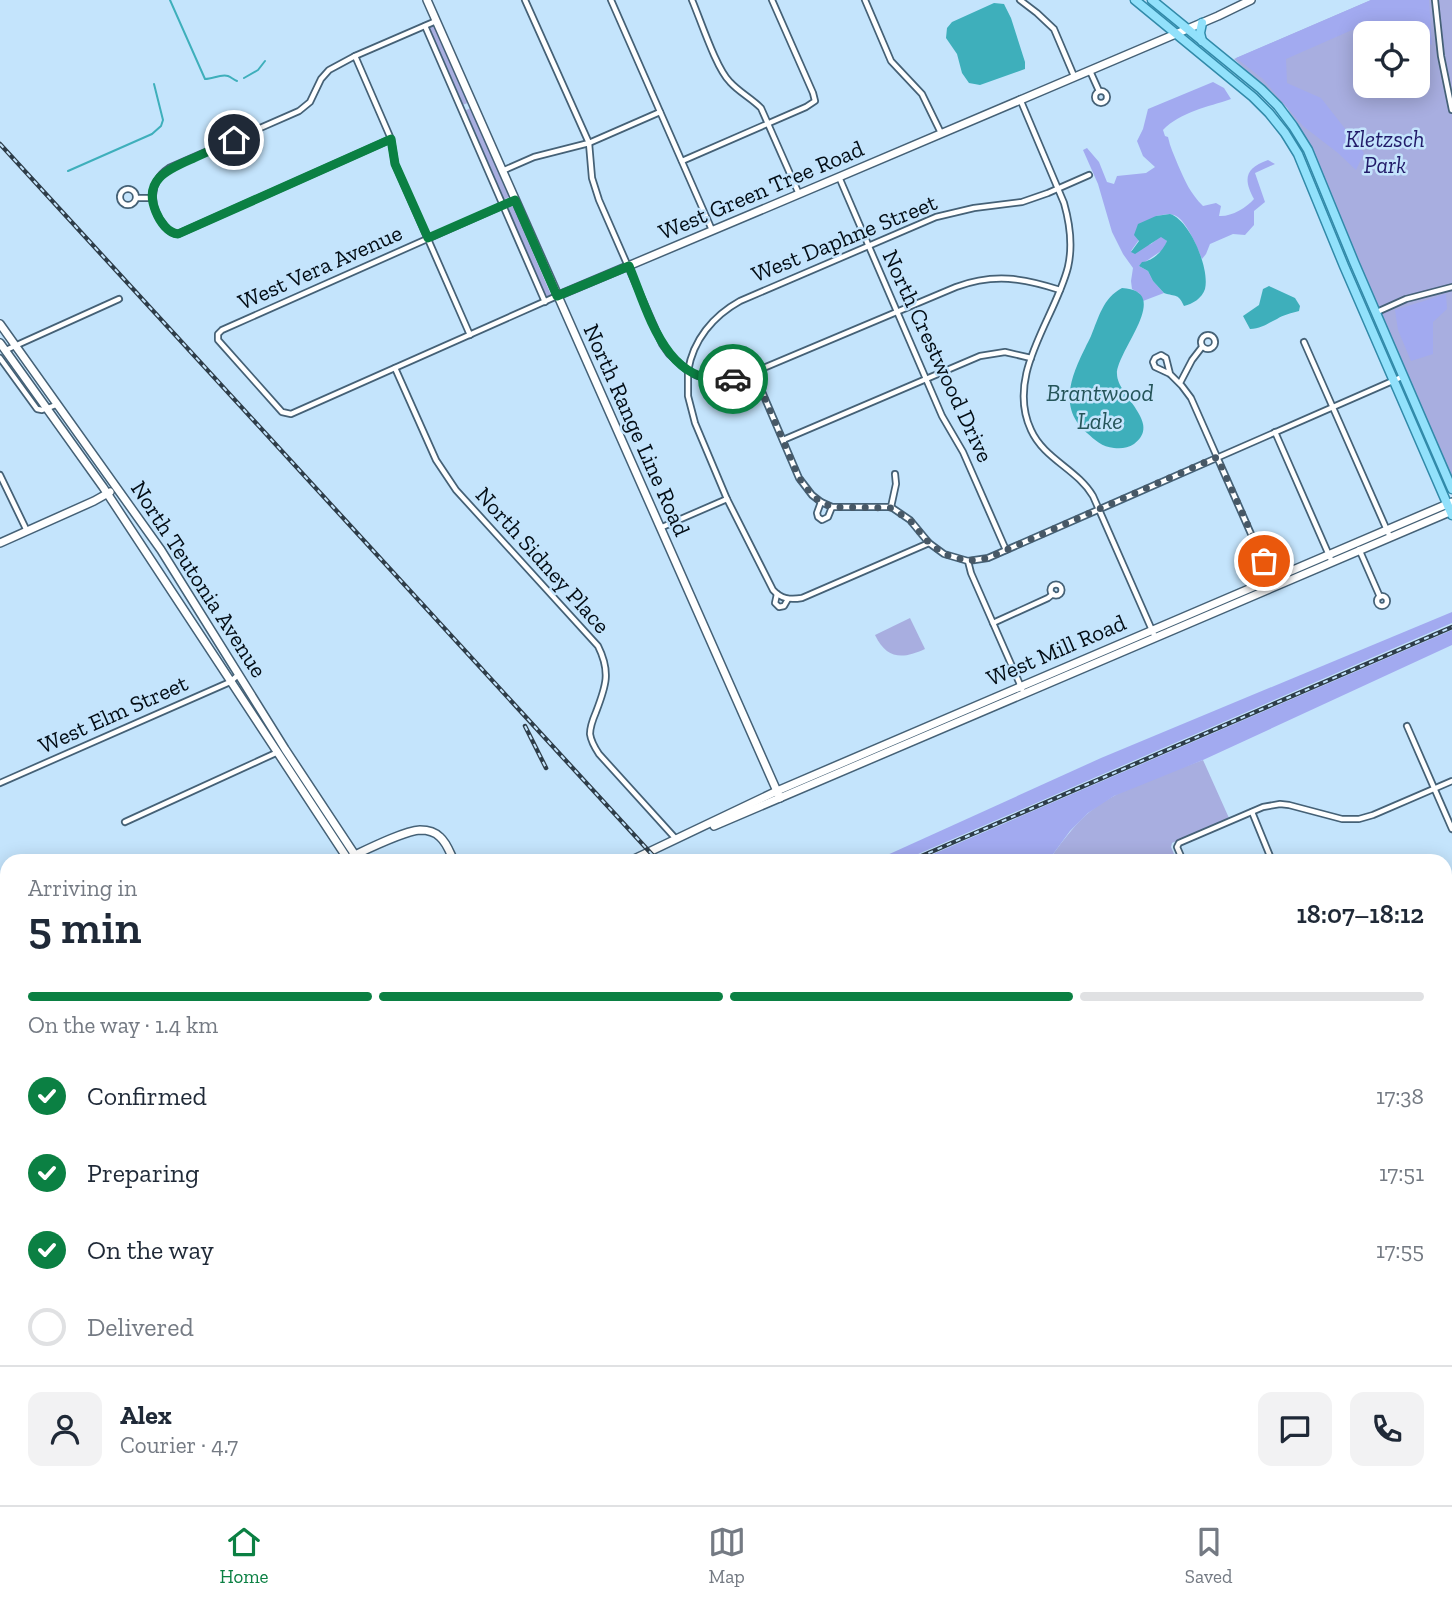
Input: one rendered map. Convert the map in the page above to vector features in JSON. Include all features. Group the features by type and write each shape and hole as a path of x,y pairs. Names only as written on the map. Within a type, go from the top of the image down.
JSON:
{"main road":[{"name":"North Range Line Road","path":"427,0 778,795"},
{"path":"1135,0 1253,97 1286,133 1298,154 1451,509"},
{"path":"1152,0 1261,89 1278,106 1308,150 1452,489"},
{"name":"West Green Tree Road","path":"557,296 1251,0"},
{"path":"1202,23 1202,41"},
{"name":"North Teutonia Avenue","path":"0,324 161,550 348,854"},
{"name":"North Teutonia Avenue","path":"0,342 107,494 277,753 348,854"},
{"path":"0,543 117,488"},
{"name":"West Mill Road","path":"646,854 1022,690 1451,509"},
{"path":"362,854 393,839 421,830 434,833 443,839 450,854"}],"street":[{"path":"526,0 589,143 594,186 665,349 688,371 704,379 735,379 956,287 986,279 1017,279 1060,290"},
{"path":"611,0 712,230"},
{"path":"692,0 728,80 761,108 799,194"},
{"path":"682,161 815,101 772,0"},
{"path":"865,0 891,61 922,94 941,133"},
{"path":"1020,0 1054,29 1074,76"},
{"path":"1435,0 1441,56 1452,110"},
{"path":"391,139 178,234 170,232 157,216 152,198 156,182 164,172 299,111 310,102 324,74 334,66 436,21"},
{"path":"425,26 545,302"},
{"path":"355,57 391,139 395,164 470,335"},
{"path":"1090,70 1099,91"},
{"path":"1020,99 1059,189 1071,239 1068,266 1060,290 1025,376 1025,415 1042,448 1089,488 1154,634"},
{"path":"461,109 472,104"},
{"path":"502,171 534,157 589,143 660,111"},
{"name":"West Daphne Street","path":"688,371 702,334 723,311 740,301 946,214 1022,202 1089,175"},
{"name":"North Crestwood Drive","path":"839,177 942,416 964,452 1006,550"},
{"path":"136,198 152,198"},
{"name":"West Vera Avenue","path":"286,414 220,344 218,335 222,330 515,200"},
{"path":"1367,316 1406,299 1452,287"},
{"name":"West Green Tree Road","path":"286,414 306,408 557,296"},
{"path":"6,351 119,299"},
{"path":"1304,342 1388,534"},
{"path":"1180,383 1202,347"},
{"path":"783,440 980,356 1005,352 1031,358"},
{"path":"1170,374 1166,358 1161,355 1155,358 1155,367 1170,374 1191,398 1273,583"},
{"name":"North Teutonia Avenue","path":"0,358 34,406 37,409 48,408"},
{"name":"North Sidney Place","path":"396,368 436,460 456,490 598,646 607,678 591,725 592,743 677,840"},
{"path":"688,371 691,410 727,499 769,585 777,594 788,599 807,596 929,543"},
{"path":"754,373 799,478 812,495 832,507 891,508 916,525 929,543 944,554 968,561 988,558 1404,376"},
{"path":"48,408 58,404"},
{"path":"1275,432 1331,558"},
{"path":"891,508 896,484 895,474"},
{"path":"0,475 27,531"},
{"path":"660,528 727,499"},
{"path":"821,502 817,513 822,520 828,517 832,507"},
{"path":"1358,547 1380,597"},
{"path":"968,561 1022,690"},
{"path":"777,594 777,606 784,606 788,599"},
{"path":"993,623 1053,594"},
{"name":"West Elm Street","path":"0,783 230,682 239,674"},
{"path":"1407,726 1452,828"},
{"path":"125,822 285,749"},
{"path":"1180,854 1177,847 1179,843 1272,805 1289,805 1342,819 1359,819 1452,781"},
{"path":"1252,812 1269,854"}],"green space":[{"name":"Kletzsch Park","path":"1371,0 1452,0 1452,479 1309,145 1287,108 1234,59"},
{"path":"434,25 468,103 462,105 428,28"},
{"path":"471,108 509,197 503,200 464,111"},
{"path":"513,206 551,295 545,297 507,208"},
{"path":"910,618 925,649 903,656 890,653 875,635"},
{"path":"1203,760 1229,818 1172,843 1174,854 1053,854 1086,815 1111,797"}],"shaded area":[{"path":"1371,0 1429,0 1432,45 1430,21 1353,21 1353,30 1286,59 1287,83 1321,98 1364,153 1356,170 1303,126 1263,79 1236,58"},
{"path":"1213,82 1224,88 1231,99 1178,119 1163,130 1165,136 1168,137 1188,187 1203,206 1216,203 1221,206 1219,216 1224,216 1247,206 1254,199 1248,186 1248,175 1260,163 1268,160 1275,164 1255,173 1265,202 1254,211 1254,225 1245,235 1233,234 1210,244 1202,259 1183,222 1170,214 1156,216 1131,251 1151,244 1161,236 1167,241 1164,249 1139,266 1148,271 1164,293 1143,301 1139,293 1132,289 1133,268 1112,232 1098,184 1083,150 1087,148 1099,162 1107,182 1114,184 1117,176 1146,173 1155,167 1143,156 1137,141 1148,109"},
{"path":"1446,294 1447,309 1433,322 1433,354 1411,361 1398,330 1395,310"},
{"path":"1452,612 1452,623 918,854 889,854 1101,758"},
{"path":"1452,630 1452,645 1203,760 1114,796 1088,813 1053,854 933,854"}],"water":[{"path":"994,3 1004,4 1011,18 1025,69 980,85 969,83 962,73 957,54 946,38 947,28 952,22"},
{"path":"1170,214 1185,225 1197,246 1206,280 1204,292 1197,300 1184,306 1178,297 1164,293 1148,271 1139,266 1157,255 1167,241 1161,237 1135,254 1131,252 1139,241 1134,235 1138,224 1156,216"},
{"path":"1269,286 1295,298 1300,306 1299,311 1250,329 1243,316 1259,305 1263,289"},
{"name":"Brantwood Lake","path":"1122,288 1137,292 1143,299 1139,323 1119,364 1117,374 1144,427 1142,436 1134,444 1119,448 1102,445 1087,433 1077,422 1070,398 1074,373 1102,309 1110,297"}],"waterway":[{"path":"170,0 205,79 229,76 237,81"},
{"path":"244,78 258,70 265,61"},
{"path":"68,171 152,134 161,126 163,120 154,84"}],"railway":[{"path":"0,144 652,854"},
{"path":"926,854 1452,627"},
{"path":"525,726 546,768"}],"way so far":[{"path":"733,379 754,373 799,478 812,495 832,507 891,508 916,525 929,543 944,554 960,560 988,558 1217,457 1264,561"}],"route":[{"path":"234,140 169,168 160,176 152,198 157,216 170,232 178,234 391,139 395,164 428,238 515,200 557,296 629,266 659,338 674,360 704,379 733,379"}]}
